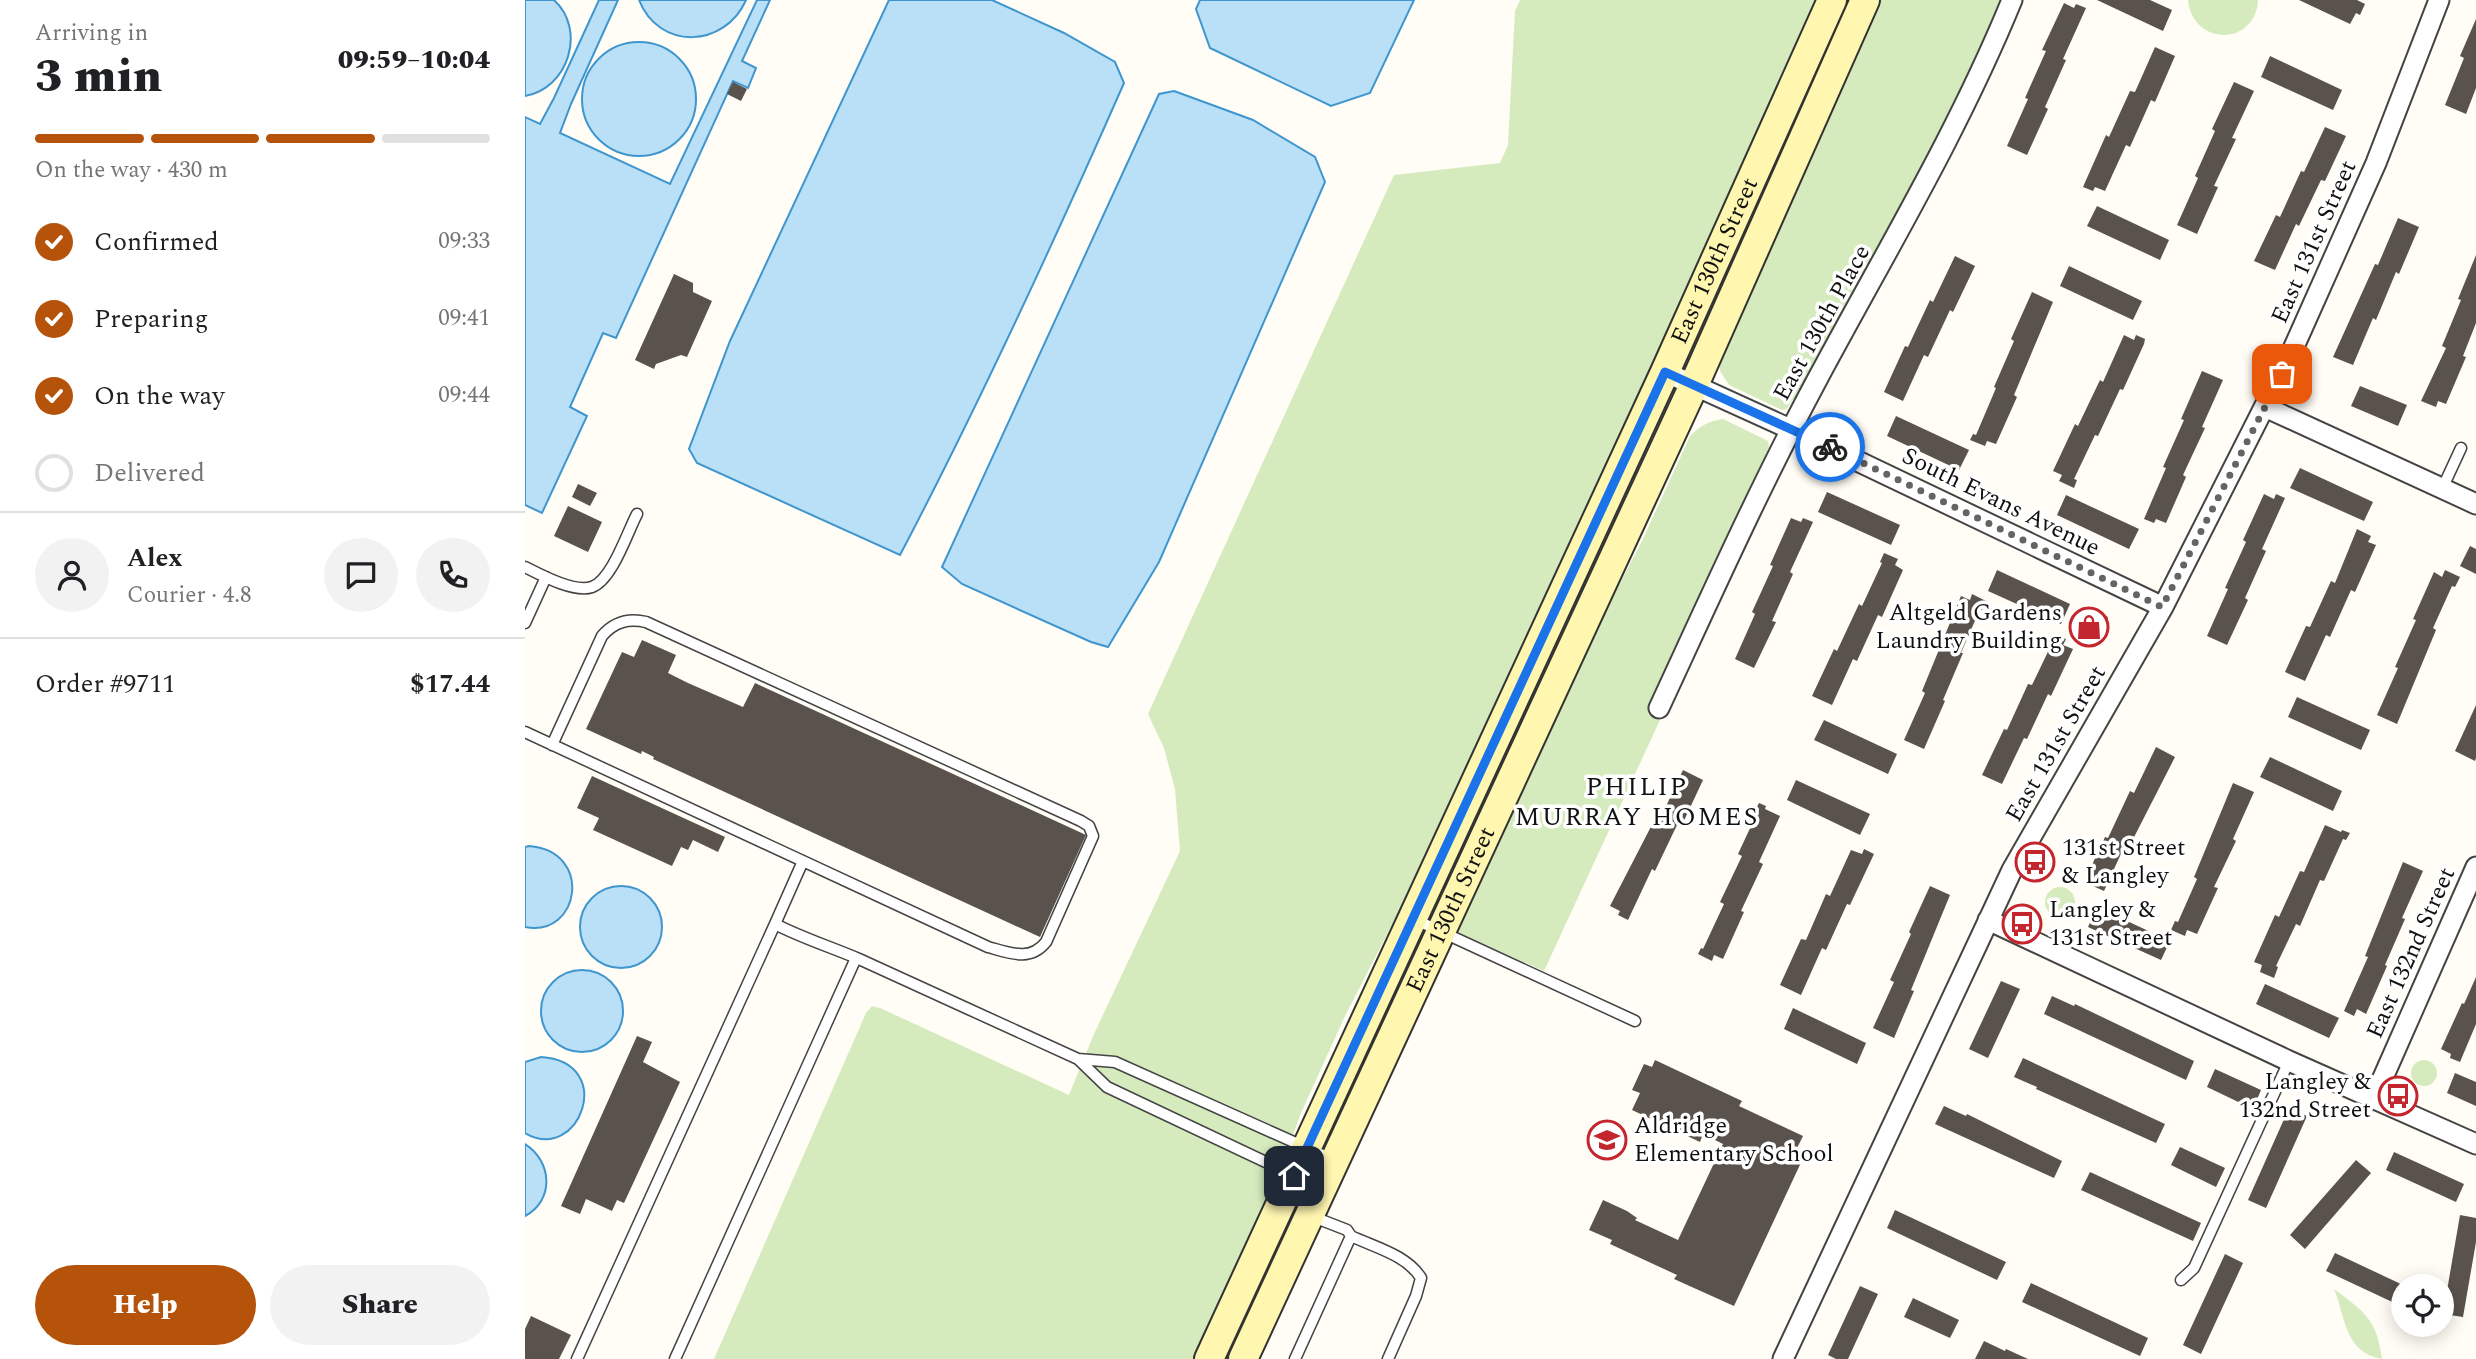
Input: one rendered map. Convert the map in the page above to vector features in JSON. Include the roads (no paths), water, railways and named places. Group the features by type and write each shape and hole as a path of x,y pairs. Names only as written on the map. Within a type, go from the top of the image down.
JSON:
{"main road":[{"name":"East 130th Street","path":"1243,1359 1310,1216 1307,1148 1665,372 1832,0"},
{"name":"East 130th Street","path":"1209,1359 1308,1182 1335,1161 1694,385 1865,0"}],"street":[{"name":"East 130th Place","path":"1659,708 1792,429 1923,188 1971,94 2012,0"},
{"name":"East 131st Street","path":"1783,1359 2015,866 2162,607 2265,407 2344,237 2388,133 2439,0"},
{"name":"South Evans Avenue","path":"1665,372 1792,429 2162,607"},
{"path":"2265,407 2476,504"},
{"name":"East 132nd Street","path":"2374,1098 2476,867"},
{"path":"1988,920 2289,1061 2476,1144"}],"lane":[{"path":"2442,489 2461,448"},
{"path":"525,567 546,577 590,588 609,572 637,514"},
{"path":"525,623 546,577"},
{"path":"525,732 552,745 988,947 1022,954 1033,954 1046,942 1093,836 1089,826 1081,821 636,620 617,624 602,636 552,745"},
{"path":"577,1359 803,861"},
{"path":"1412,918 1635,1021"},
{"path":"775,924 1078,1059 1107,1087 1308,1182"},
{"path":"675,1359 856,958"},
{"path":"1078,1059 1115,1062 1335,1161"},
{"path":"2181,1280 2194,1268 2289,1061"},
{"path":"1310,1216 1347,1230 1351,1236 1405,1262 1416,1270 1421,1278 1416,1296 1388,1359"},
{"path":"1295,1359 1351,1236"}],"water":[{"path":"525,0 554,0 564,12 571,42 562,70 552,82 540,91 525,96"},
{"path":"599,0 618,0 560,133 670,184 757,0 770,0 742,61 756,68 748,88 733,81 616,338 603,333 570,407 587,416 542,513 525,505 525,117 540,124"},
{"path":"639,0 746,0 736,16 723,27 708,35 692,37 676,35 661,28 648,17"},
{"path":"889,0 992,0 1064,33 1115,62 1124,83 1016,321 900,555 697,463 689,449 730,341"},
{"path":"1200,0 1414,0 1370,93 1331,106 1210,48 1196,9"},
{"path":"639,42 661,46 679,59 692,77 696,99 692,121 679,139 661,152 639,156 617,152 599,139 586,121 582,99 586,77 599,59 617,46"},
{"path":"1174,91 1253,120 1315,157 1325,182 1159,562 1108,647 1091,642 962,584 942,567 1159,94"},
{"path":"525,847 550,851 564,862 571,877 572,892 568,908 558,920 544,927 525,927"},
{"path":"621,886 637,889 650,898 659,911 662,927 659,943 650,956 637,965 621,968 605,965 592,956 583,943 580,927 583,911 592,898 605,889"},
{"path":"582,970 598,973 611,982 620,995 623,1011 620,1027 611,1040 598,1049 582,1052 566,1049 553,1040 544,1027 541,1011 544,995 553,982 566,973"},
{"path":"541,1057 565,1063 579,1075 584,1092 582,1109 574,1124 561,1135 544,1139 525,1133 525,1062"},
{"path":"525,1144 541,1160 546,1180 541,1200 535,1209 525,1216"}],"place":[{"name":"Altgeld Gardens Laundry Building","path":"2089,627"},
{"name":"131st Street & Langley","path":"2035,862"},
{"name":"Langley & 131st Street","path":"2022,924"},
{"name":"Langley & 132nd Street","path":"2398,1096"},
{"name":"Aldridge Elementary School","path":"1607,1140"}],"district":[{"name":"PHILIP MURRAY HOMES","path":"1637,802"}]}
